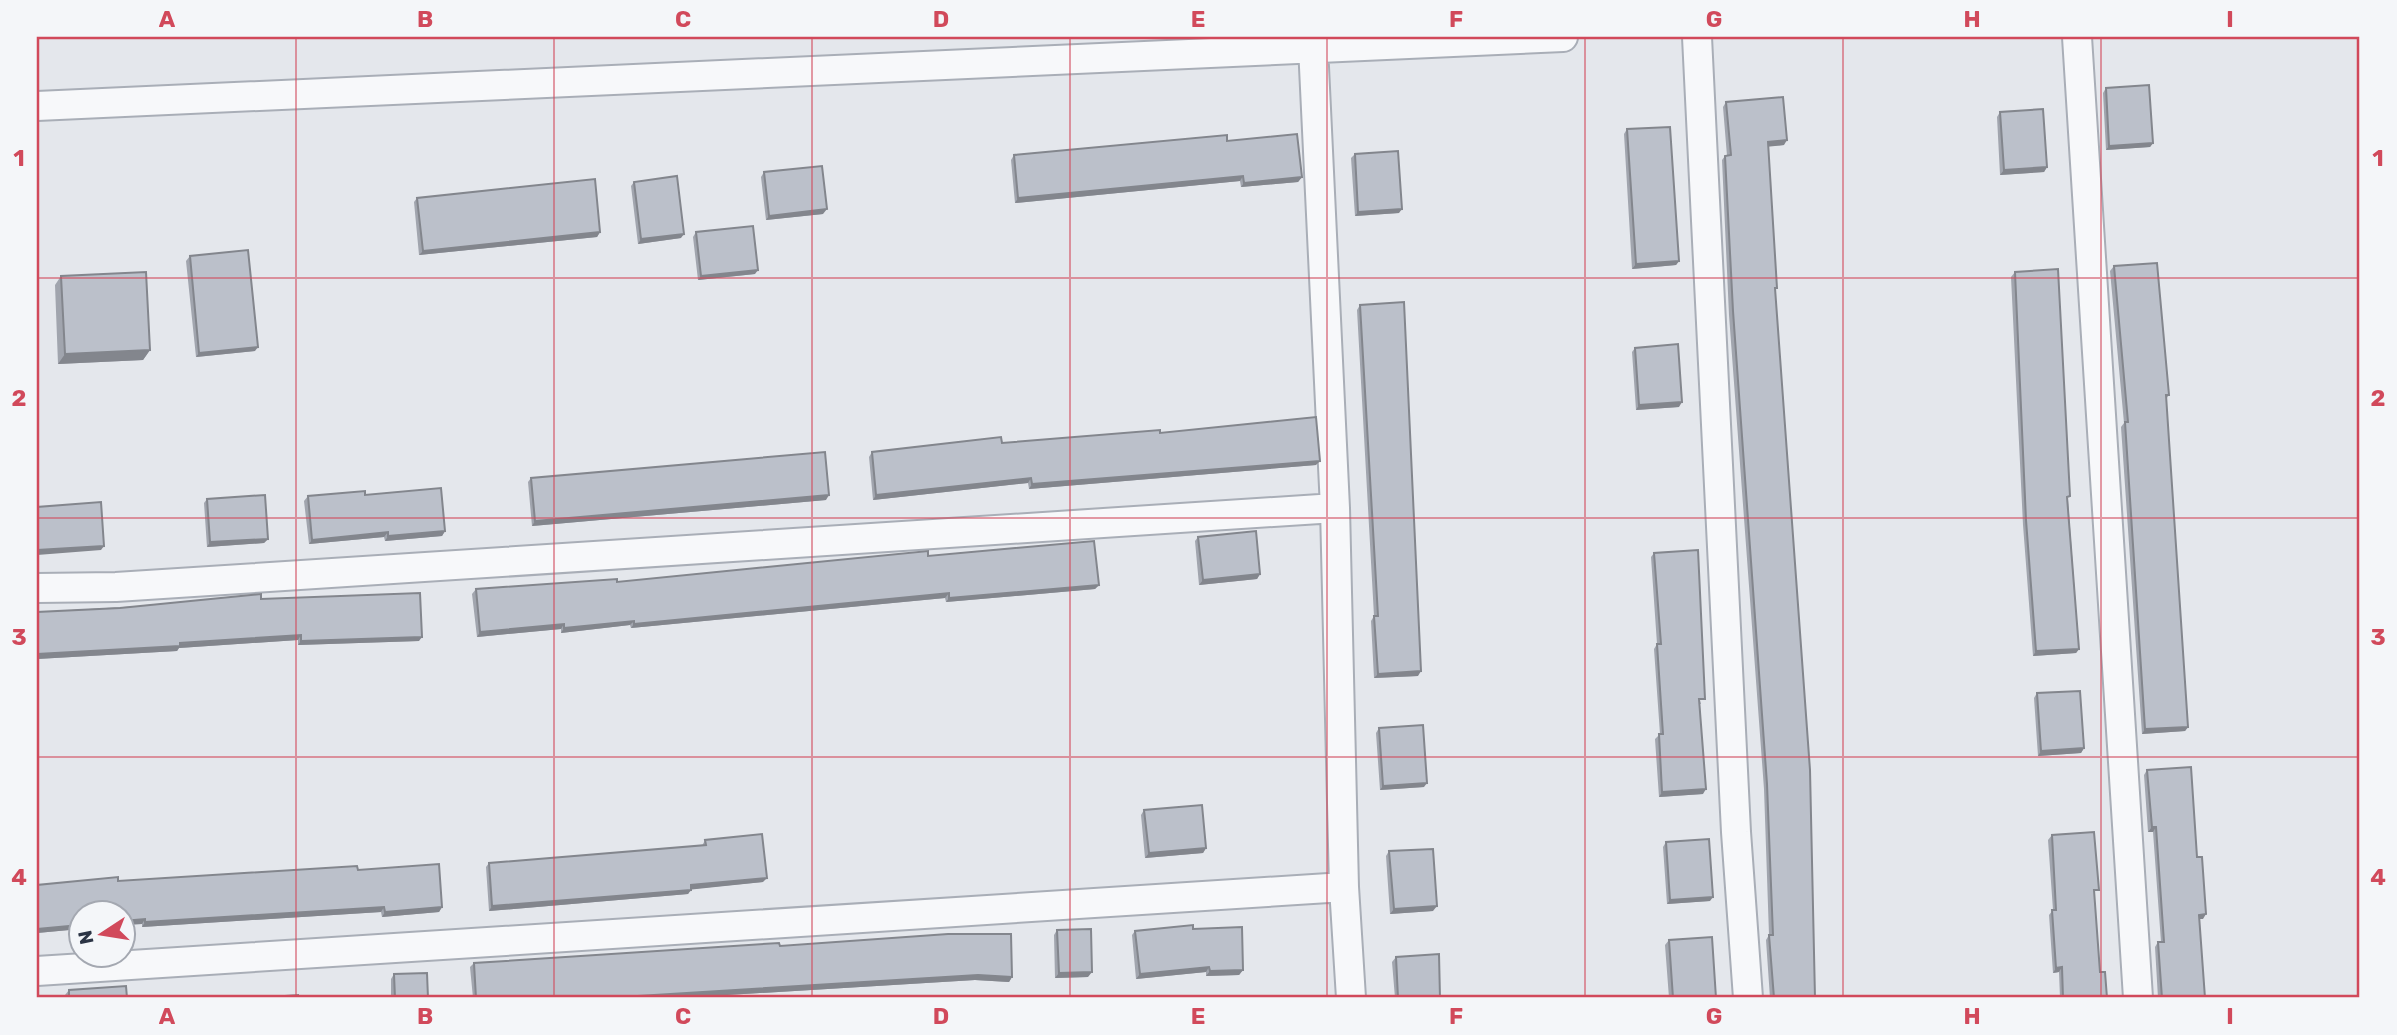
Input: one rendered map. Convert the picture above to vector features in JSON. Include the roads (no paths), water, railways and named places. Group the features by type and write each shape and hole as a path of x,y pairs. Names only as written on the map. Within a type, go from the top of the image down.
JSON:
{"street":[{"path":"37,106 1420,39 1563,37"},
{"path":"1697,37 1736,832 1748,998"},
{"path":"2077,37 2138,998"},
{"path":"1313,46 1335,509 1344,887 1351,998"},
{"path":"37,588 116,587 1335,509"},
{"path":"37,971 1344,887"}]}
